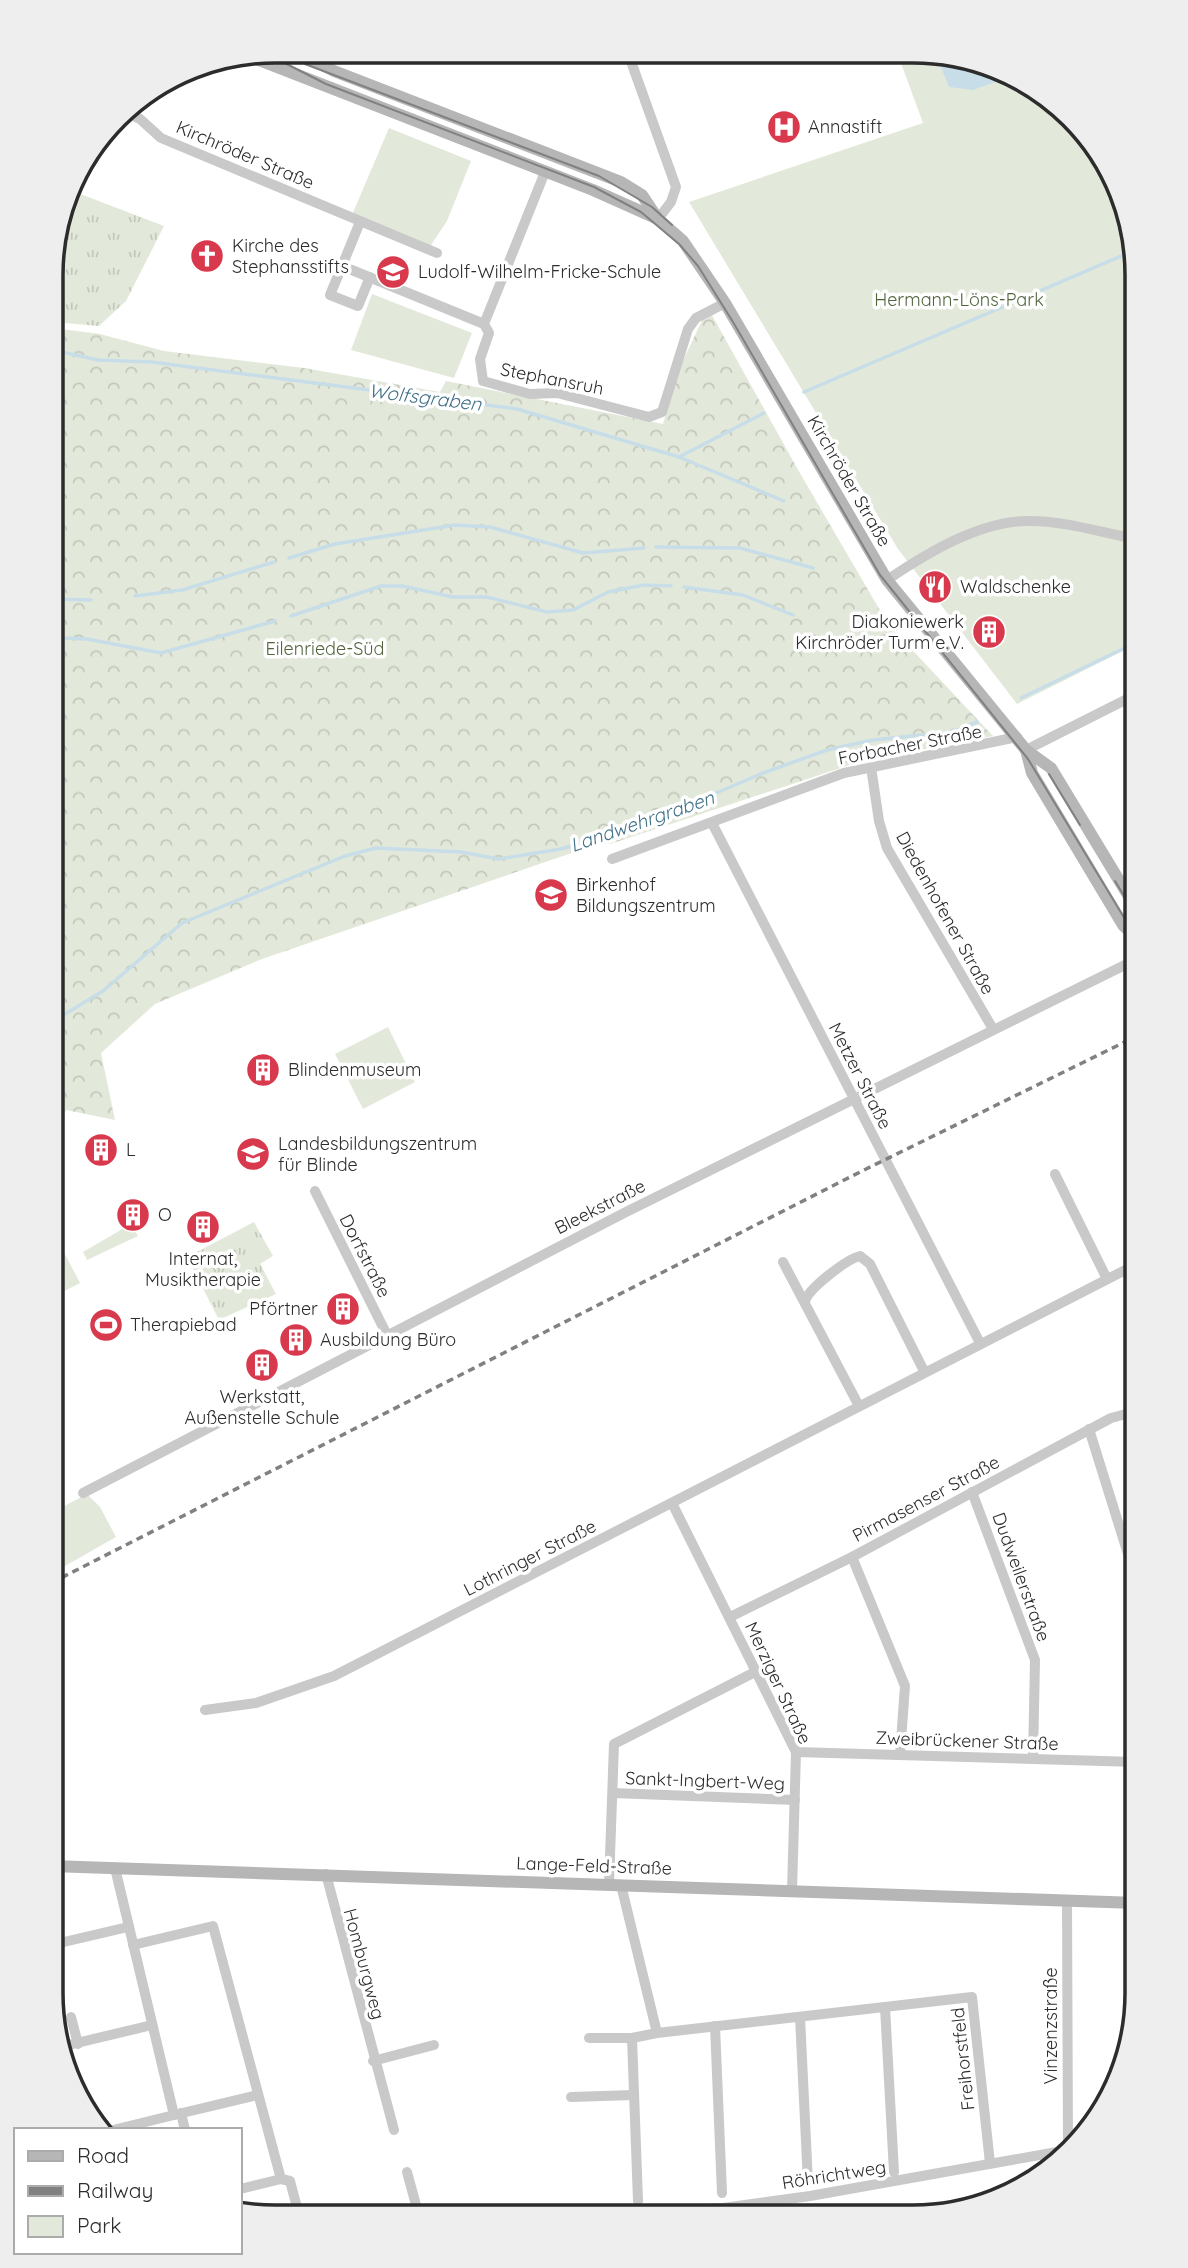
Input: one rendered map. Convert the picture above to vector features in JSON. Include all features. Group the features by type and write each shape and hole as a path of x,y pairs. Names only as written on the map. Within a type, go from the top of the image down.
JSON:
{"main road":[{"name":"Kirchröder Straße","path":"267,63 658,219"},
{"name":"Kirchröder Straße","path":"318,63 621,182 642,195 658,219 683,241 725,303 887,580 1026,750"},
{"path":"1026,750 1051,768 1125,890"},
{"path":"1026,750 1032,773 1125,927"},
{"name":"Lange-Feld-Straße","path":"63,1866 1125,1903"}],"street":[{"path":"632,63 676,187 671,202 658,219"},
{"name":"Kirchröder Straße","path":"135,116 161,138 437,253"},
{"name":"Stephansruh","path":"545,172 484,324 489,333 480,359 483,381 530,394 557,393 649,417 662,412 688,329 696,318 725,303"},
{"path":"359,222 330,295 358,306 370,277"},
{"path":"342,266 484,324"},
{"path":"887,580 962,538 1008,523 1050,523 1125,537"},
{"path":"1026,750 1125,700"},
{"name":"Forbacher Straße","path":"612,859 844,773 1002,743 1017,737"},
{"name":"Diedenhofener Straße","path":"870,767 879,821 887,848 993,1029"},
{"name":"Metzer Straße","path":"712,822 980,1343"},
{"name":"Bleekstraße","path":"83,1493 854,1098 1125,966"},
{"path":"1055,1174 1107,1279"},
{"name":"Dorfstraße","path":"315,1191 387,1335"},
{"path":"805,1301 807,1295 824,1281 860,1256 870,1264 924,1371"},
{"path":"783,1262 859,1406"},
{"name":"Lothringer Straße","path":"205,1710 256,1703 334,1676 1125,1270"},
{"name":"Pirmasenser Straße","path":"730,1617 852,1557 1089,1429 1125,1414"},
{"path":"1089,1429 1125,1544"},
{"name":"Dudweilerstraße","path":"972,1492 1035,1660 1033,1759"},
{"name":"Merziger Straße","path":"672,1503 796,1752 792,1891"},
{"path":"852,1557 905,1686 900,1755"},
{"name":"Sankt-Ingbert-Weg","path":"615,1884 612,1793 614,1744 755,1672"},
{"name":"Zweibrückener Straße","path":"796,1752 1125,1762"},
{"name":"Sankt-Ingbert-Weg","path":"612,1793 795,1800"},
{"path":"115,1868 152,2025 184,2128"},
{"name":"Homburgweg","path":"326,1874 373,2061 394,2130"},
{"path":"615,1884 657,2033"},
{"name":"Vinzenzstraße","path":"1067,1901 1068,2137"},
{"path":"133,1945 213,1926 281,2179"},
{"path":"63,1942 128,1927"},
{"name":"Freihorstfeld","path":"589,2038 632,2038 972,1997 990,2163"},
{"path":"885,2007 894,2172"},
{"path":"71,2017 78,2043"},
{"path":"800,2017 808,2183"},
{"path":"70,2045 152,2025"},
{"path":"715,2026 722,2193"},
{"path":"632,2038 638,2201"},
{"path":"373,2061 434,2045"},
{"path":"121,2128 258,2095"},
{"path":"571,2097 634,2095"},
{"name":"Röhrichtweg","path":"746,2205 1052,2153"},
{"path":"407,2172 416,2205"},
{"path":"242,2189 281,2179 290,2181 296,2205"}],"green space":[{"name":"Hermann-Löns-Park","path":"901,63 954,67 1007,85 1053,116 1089,157 1114,207 1121,234 1125,275 1125,650 1017,704 898,549 689,202 923,123"},
{"path":"389,128 471,161 447,221 429,248 352,215"},
{"path":"80,194 164,226 126,301 99,326 63,323 65,248"},
{"path":"372,294 472,333 454,378 351,350"},
{"name":"Eilenriede-Süd","path":"708,308 888,624 993,736 862,761 610,844 601,843 262,959 155,1004 101,1053 115,1120 66,1110 63,1118 63,329 100,334 164,351 304,368 440,392 446,381 663,424 678,371"},
{"path":"388,1027 415,1082 363,1109 335,1054"},
{"path":"254,1222 273,1256 260,1264 276,1294 219,1320 187,1257"},
{"path":"131,1224 138,1236 87,1260 83,1252"},
{"path":"63,1250 80,1283 63,1292"},
{"path":"87,1494 100,1507 116,1537 63,1567 63,1507"}],"water":[{"path":"940,65 981,74 998,81 973,90 949,87"},
{"name":"Therapiebad","path":"111,1309 121,1328 100,1340 90,1320"}],"waterway":[{"path":"804,392 1124,255"},
{"name":"Wolfsgraben","path":"63,352 98,360 151,362 517,409 679,457 784,501"},
{"path":"679,457 764,413"},
{"path":"289,558 335,544 455,525 490,527 583,553 644,548"},
{"path":"656,547 740,548 813,568"},
{"path":"135,596 182,590 274,562"},
{"path":"291,616 381,586 402,586 453,597 487,597 547,612 573,610 608,592 644,585 671,586"},
{"path":"684,587 743,595 793,615"},
{"path":"63,599 91,600"},
{"path":"63,638 87,639 161,653 275,621"},
{"name":"Landwehrgraben","path":"1021,698 1125,648"},
{"name":"Landwehrgraben","path":"63,1015 103,991 182,923 345,856 376,848 461,852 499,859 561,849 632,829 763,773 827,750 873,740 951,732 977,722"}],"tram line":[{"path":"285,63 326,84 594,187 641,212 679,244 698,266 733,322 880,575 1028,759 1125,919"},
{"path":"305,64 599,176 652,207 672,225"},
{"path":"1049,774 1080,825"},
{"path":"1115,881 1125,897"}],"railway":[{"path":"63,1577 860,1172 1125,1042"}],"place":[{"name":"Annastift","path":"784,127"},
{"name":"Kirche des Stephansstifts","path":"207,256"},
{"name":"Ludolf-Wilhelm-Fricke-Schule","path":"393,272"},
{"name":"Waldschenke","path":"935,587"},
{"name":"Diakoniewerk Kirchröder Turm e.V.","path":"989,632"},
{"name":"Birkenhof Bildungszentrum","path":"551,895"},
{"name":"Blindenmuseum","path":"263,1070"},
{"name":"L","path":"101,1150"},
{"name":"Landesbildungszentrum für Blinde","path":"253,1154"},
{"name":"O","path":"133,1215"},
{"name":"Internat, Musiktherapie","path":"203,1227"},
{"name":"Pförtner","path":"343,1309"},
{"name":"Therapiebad","path":"106,1325"},
{"name":"Ausbildung Büro","path":"296,1340"},
{"name":"Werkstatt, Außenstelle Schule","path":"262,1365"}]}
